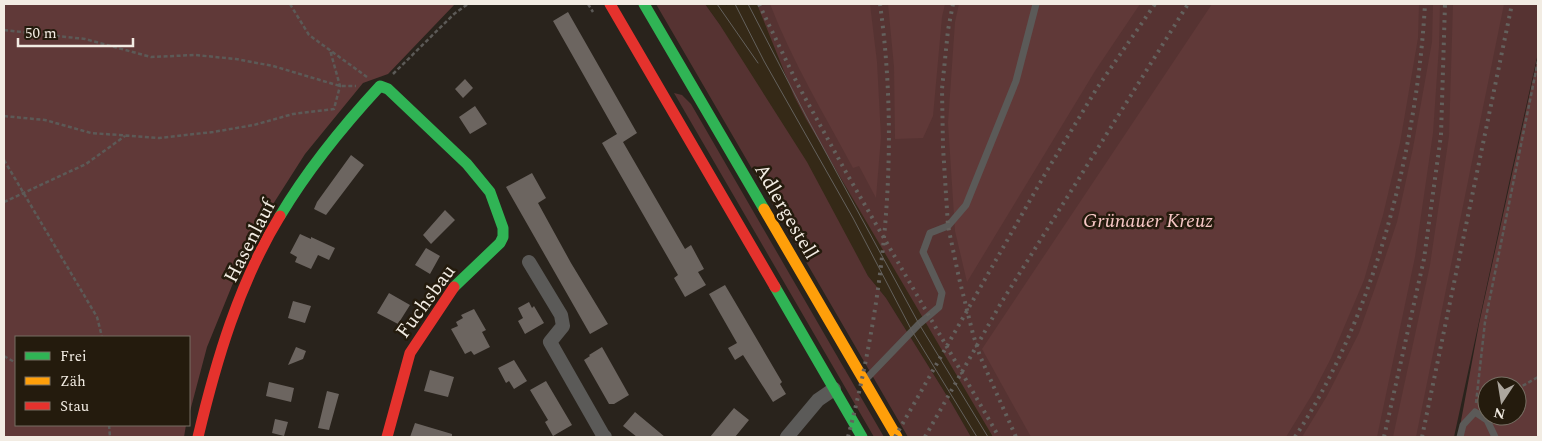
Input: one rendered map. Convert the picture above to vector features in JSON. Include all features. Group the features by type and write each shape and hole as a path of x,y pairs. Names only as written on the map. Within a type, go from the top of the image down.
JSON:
{"main road":[{"path":"610,4 862,437"},
{"name":"Adlergestell","path":"644,4 897,437"},
{"name":"Fuchsbau","path":"380,86 388,89 467,164 490,192 503,228 503,237 500,243 453,288 410,353 387,437"},
{"name":"Hasenlauf","path":"198,437 223,343 249,276 270,232 310,170 345,125 380,86"}],"street":[{"path":"529,262 561,315 563,326 550,342 602,435 605,437"},
{"path":"787,437 818,400 834,389"}],"lane":[{"path":"864,380 919,324 939,307 942,293 922,252 930,233 948,226 966,205 1016,81 1036,4"},
{"path":"1460,437 1463,425 1475,412 1487,420 1495,437"}],"path":[{"path":"290,4 309,34 380,86"},
{"path":"4,30 85,39 151,57 195,55 236,59 273,66 340,86 380,86 454,14 468,4"},
{"path":"4,116 45,120 91,134 159,138 254,125 293,114 334,108 340,86 330,50"},
{"path":"1475,412 1486,322 1538,61"},
{"path":"4,202 86,164 127,136"},
{"path":"4,160 97,317 102,336"},
{"path":"1527,383 1538,377"}],"shaded area":[{"path":"705,4 725,4 727,6 727,4 770,4 1031,437 971,437 886,298 868,276 720,25"}],"green space":[{"path":"4,4 455,4 388,74 363,83 305,154 261,223 240,266 207,347 190,411 190,336 15,336 15,426 186,426 184,437 4,437"},
{"path":"656,4 705,4 807,162 868,276 886,298 971,437 908,437"},
{"name":"Grünauer Kreuz","path":"757,4 1538,4 1538,53 1454,437 993,437 806,119 794,96"},
{"path":"770,4 870,4 877,62 881,137 876,198 859,166 853,168 798,67"},
{"path":"888,4 945,4 942,17 933,116 923,138 895,139 894,67"},
{"path":"959,4 1140,4 1095,71 967,282 955,231 948,123 955,22"},
{"path":"1212,4 1419,4 1418,38 1400,143 1383,215 1364,280 1331,358 1313,393 1286,437 1031,437 982,349"},
{"path":"1433,4 1440,4 1433,133 1415,257 1377,437 1302,437 1327,396 1359,333 1397,222 1413,148 1432,42"},
{"path":"1453,4 1504,4 1416,437 1393,437 1430,265 1449,136"},
{"path":"1538,56 1538,437 1458,437 1479,324"},
{"path":"674,93 682,95 691,104 884,437 874,437"}],"building":[{"path":"568,12 637,133 623,142 685,249 691,245 704,269 698,272 706,285 685,297 674,278 678,275 602,143 617,134 553,21"},
{"path":"465,79 473,88 463,98 455,89"},
{"path":"475,106 487,124 470,134 459,117"},
{"path":"351,155 364,165 326,215 314,209 317,202"},
{"path":"532,173 546,198 538,203 608,324 590,334 506,187"},
{"path":"445,210 455,220 431,244 423,235"},
{"path":"300,234 335,248 329,260 318,255 311,269 295,262 297,257 290,253"},
{"path":"426,248 440,256 430,274 415,265"},
{"path":"725,285 782,382 780,384 786,394 773,402 743,355 735,360 728,348 737,343 709,294"},
{"path":"389,293 410,305 398,324 377,313"},
{"path":"293,301 311,306 305,323 288,318"},
{"path":"529,302 532,308 534,306 544,323 525,334 518,321 523,318 518,308"},
{"path":"474,309 486,330 482,332 490,347 474,355 471,351 465,354 451,329 458,326 456,322 463,318 461,315"},
{"path":"296,347 306,351 303,359 288,365"},
{"path":"602,347 629,395 614,404 609,404 584,360"},
{"path":"514,360 527,381 514,389 509,381 506,383 498,368"},
{"path":"430,370 454,377 448,397 424,391"},
{"path":"546,381 572,425 553,436 545,422 548,420 530,390"},
{"path":"269,382 294,388 291,402 266,396"},
{"path":"327,391 339,394 329,430 318,428"},
{"path":"734,408 749,420 735,437 710,437"},
{"path":"635,412 665,437 637,437 623,426"},
{"path":"275,419 288,422 284,436 272,433"},
{"path":"415,423 452,434 452,437 410,437"}],"tram line":[{"path":"717,4 758,63"},
{"path":"735,4 764,61 853,218 912,331 977,437"},
{"path":"748,4 806,116 919,324 988,437"}],"railway":[{"path":"759,4 798,85 847,174 999,437"},
{"path":"848,437 871,331 880,276 885,222 889,113 886,58 880,4"},
{"path":"953,4 948,30 942,89 943,147 948,226 959,278 980,356 1016,437"},
{"path":"895,437 1045,174 1097,88 1155,4"},
{"path":"925,437 1001,303 1188,4"},
{"path":"1295,437 1323,389 1348,338 1369,284 1387,229 1413,115 1425,4"},
{"path":"1384,437 1424,259 1441,135 1445,4"},
{"path":"1422,437 1512,4"}],"traffic: fast":[{"path":"644,4 764,209"},
{"path":"280,216 314,165 353,117 380,86 388,89 467,164 490,192 503,228 503,237 500,243 454,287"},
{"path":"775,287 862,437"}],"traffic: slow":[{"path":"764,209 897,437"}],"traffic: jam":[{"path":"610,4 775,287"},
{"path":"198,437 230,323 252,268 280,216"},
{"path":"387,437 410,353 454,287"}]}
